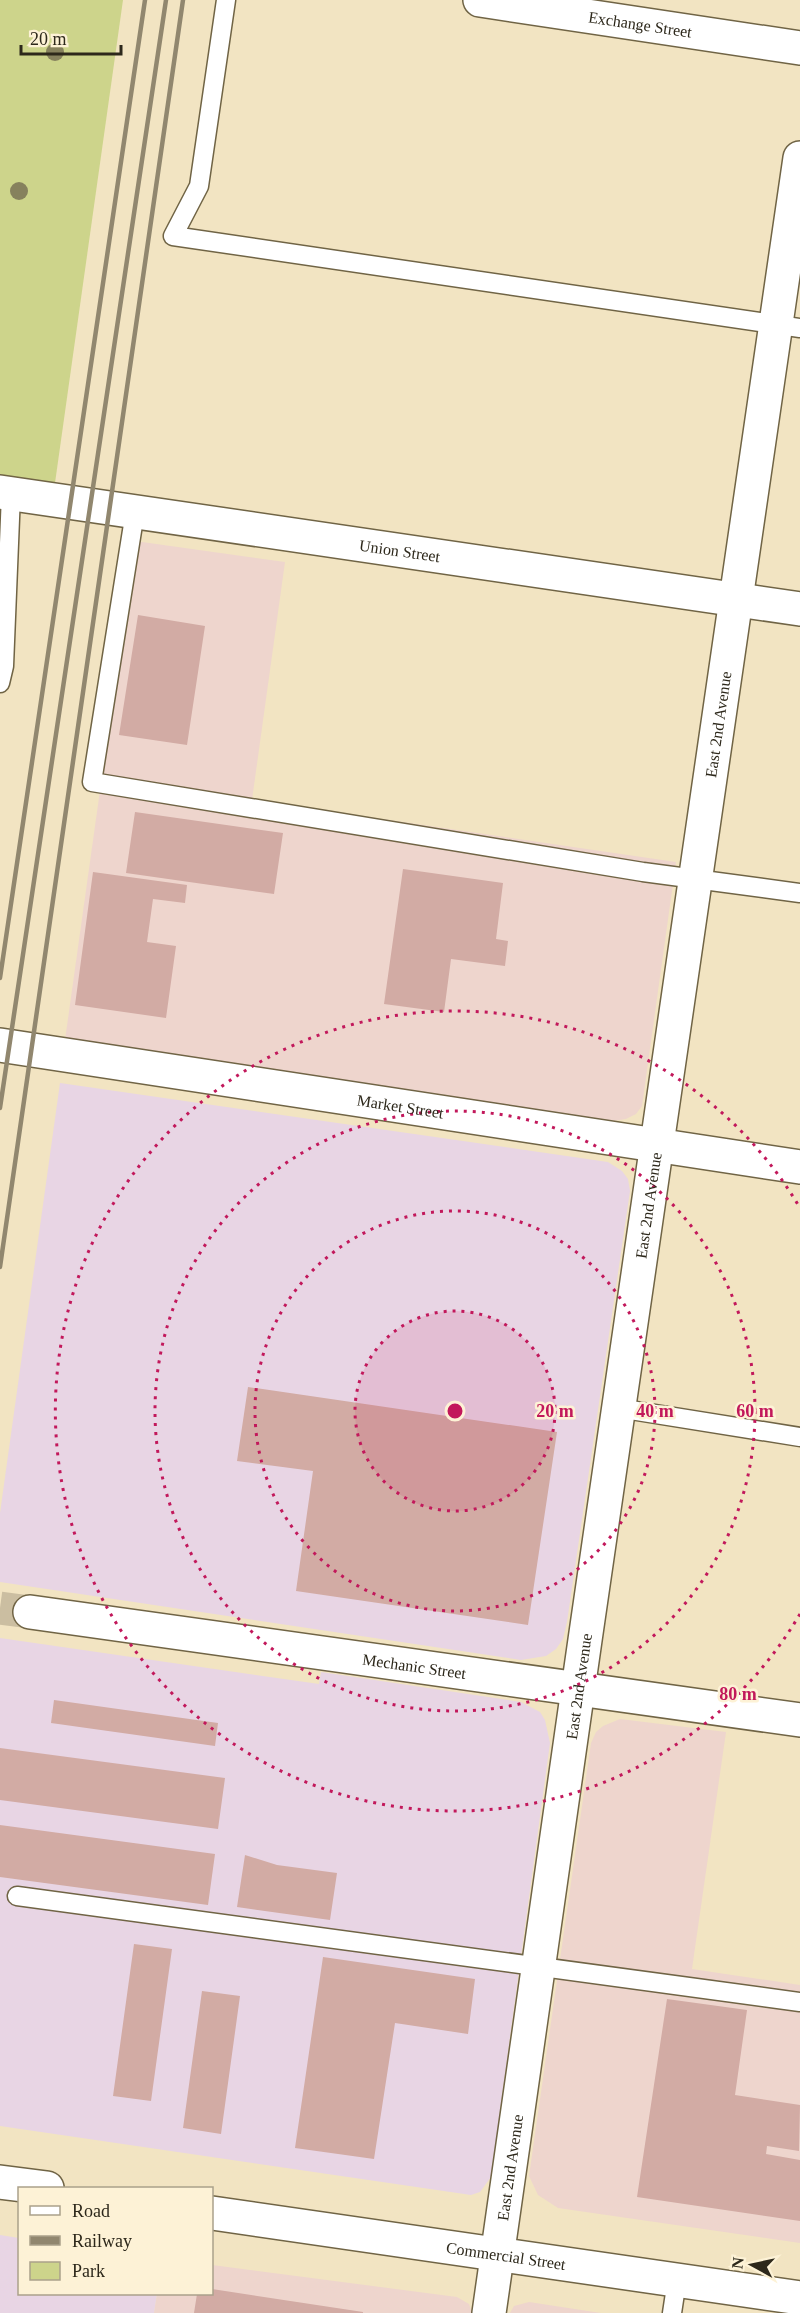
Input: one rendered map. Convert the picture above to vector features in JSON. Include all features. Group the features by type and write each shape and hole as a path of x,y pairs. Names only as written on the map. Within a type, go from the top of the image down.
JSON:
{"street":[{"name":"Exchange Street","path":"480,0 800,48"},
{"name":"East 2nd Avenue","path":"489,2313 736,599 788,326 800,158"},
{"name":"Union Street","path":"6,493 800,609"},
{"name":"Market Street","path":"0,1045 800,1167"},
{"name":"Mechanic Street","path":"30,1612 800,1720"},
{"path":"0,2182 39,2187"},
{"name":"Commercial Street","path":"213,2212 800,2298"}],"lane":[{"path":"226,0 199,186 173,236 788,326"},
{"path":"0,683 4,666 6,493"},
{"path":"135,512 92,782 643,872 800,893"},
{"path":"618,1408 800,1437"},
{"path":"17,1896 800,2002"},
{"path":"672,2313 677,2280"}],"shaded area":[{"path":"135,541 285,562 252,800 676,862 642,1106 636,1114 626,1119 606,1122 65,1040"},
{"path":"60,1083 608,1162 622,1171 628,1179 630,1191 567,1622 563,1639 556,1649 546,1656 521,1660 0,1582 0,1513"},
{"path":"0,1638 319,1684 321,1672 521,1702 540,1712 545,1720 550,1743 491,2177 480,2192 471,2195 0,2126"},
{"path":"620,1719 726,1732 692,1969 800,1985 800,2243 558,2208 538,2195 529,2176 591,1743 596,1732 603,1726"},
{"path":"0,2235 18,2238 18,2295 157,2295 154,2313 0,2313"},
{"path":"213,2265 457,2297 469,2304 472,2313 154,2313 157,2295 213,2295"},
{"path":"529,2302 601,2313 510,2313 514,2306"}],"green space":[{"path":"0,0 123,0 55,483 0,475"}],"building":[{"path":"138,615 205,626 187,745 119,735"},
{"path":"135,812 283,833 274,894 126,873"},
{"path":"403,869 503,883 496,939 508,941 505,966 451,959 444,1012 384,1004"},
{"path":"93,872 187,885 185,903 153,899 147,942 176,946 166,1018 75,1005"},
{"path":"248,1387 557,1432 528,1625 296,1591 313,1471 237,1461"},
{"path":"54,1700 218,1723 215,1746 51,1723"},
{"path":"0,1748 225,1778 218,1829 0,1800"},
{"path":"0,1825 215,1854 208,1905 0,1877"},
{"path":"245,1855 277,1865 337,1873 330,1920 237,1907"},
{"path":"134,1944 172,1949 151,2101 113,2096"},
{"path":"323,1957 475,1979 468,2034 395,2023 374,2159 295,2148"},
{"path":"202,1991 240,1996 221,2134 183,2128"},
{"path":"667,1999 747,2010 735,2095 800,2105 799,2151 767,2146 766,2154 800,2160 800,2221 637,2197"},
{"path":"213,2289 363,2312 363,2313 194,2313 197,2295 213,2295"}],"tunnel":[{"path":"0,1608 30,1612"}],"railway":[{"path":"0,978 145,0"},
{"path":"0,1108 166,0"},
{"path":"0,1267 183,0"}]}
